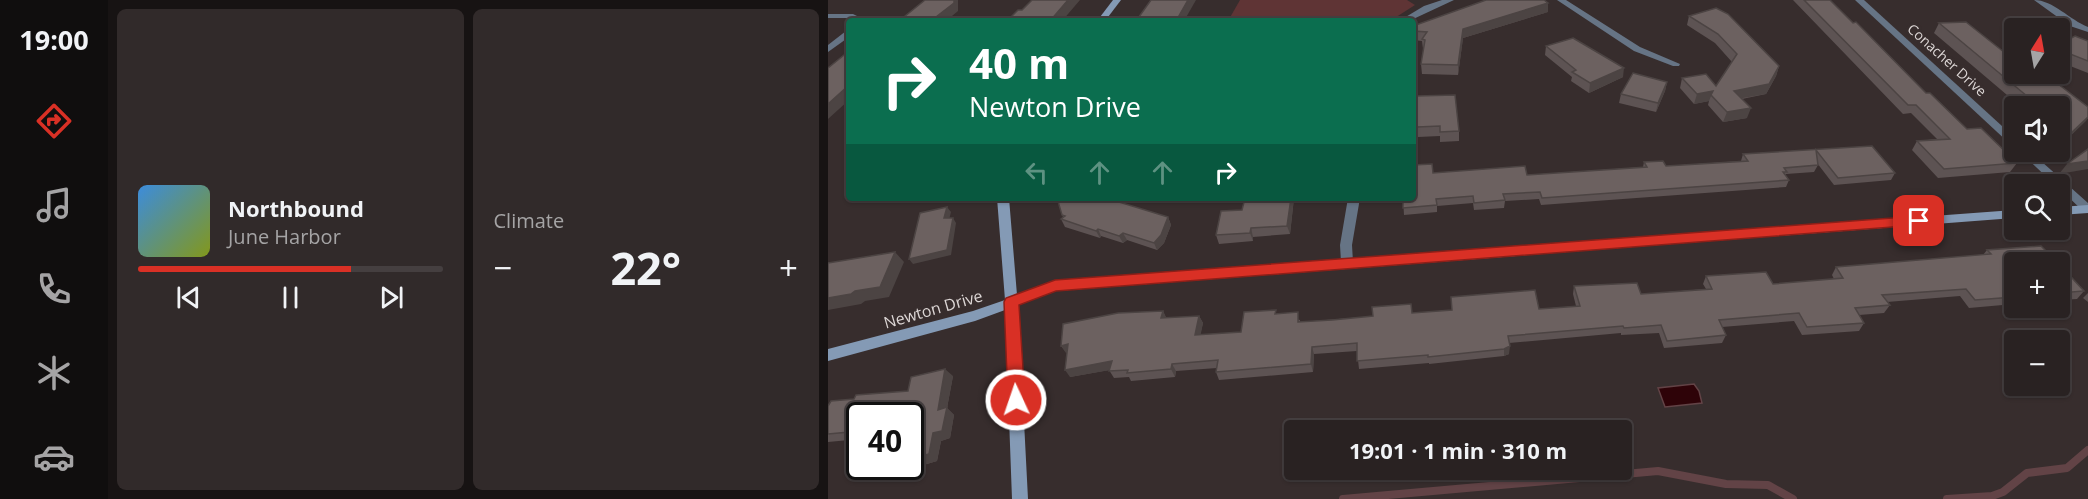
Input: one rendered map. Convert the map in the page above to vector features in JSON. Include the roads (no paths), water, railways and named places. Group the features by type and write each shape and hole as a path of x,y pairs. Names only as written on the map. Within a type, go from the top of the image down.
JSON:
{"street":[{"path":"1103,18 1117,0"},
{"path":"1409,18 1450,0"},
{"path":"1560,0 1637,49 1676,64"},
{"name":"Conacher Drive","path":"1859,0 2004,133"},
{"path":"2038,0 2073,24 2088,30"},
{"path":"828,16 853,16 853,18"},
{"path":"828,49 846,35"},
{"path":"2036,162 2088,209"},
{"path":"1004,201 1020,499"},
{"path":"1347,262 1346,245 1353,201"},
{"path":"2070,210 2088,209"},
{"name":"Newton Drive","path":"828,355 975,316 1055,285 2004,215"}],"waterway":[{"path":"1947,499 1992,496 2003,492 2027,473 2067,468 2088,450"},
{"path":"1343,499 1658,471 1726,484 1768,485 1793,499"}]}
